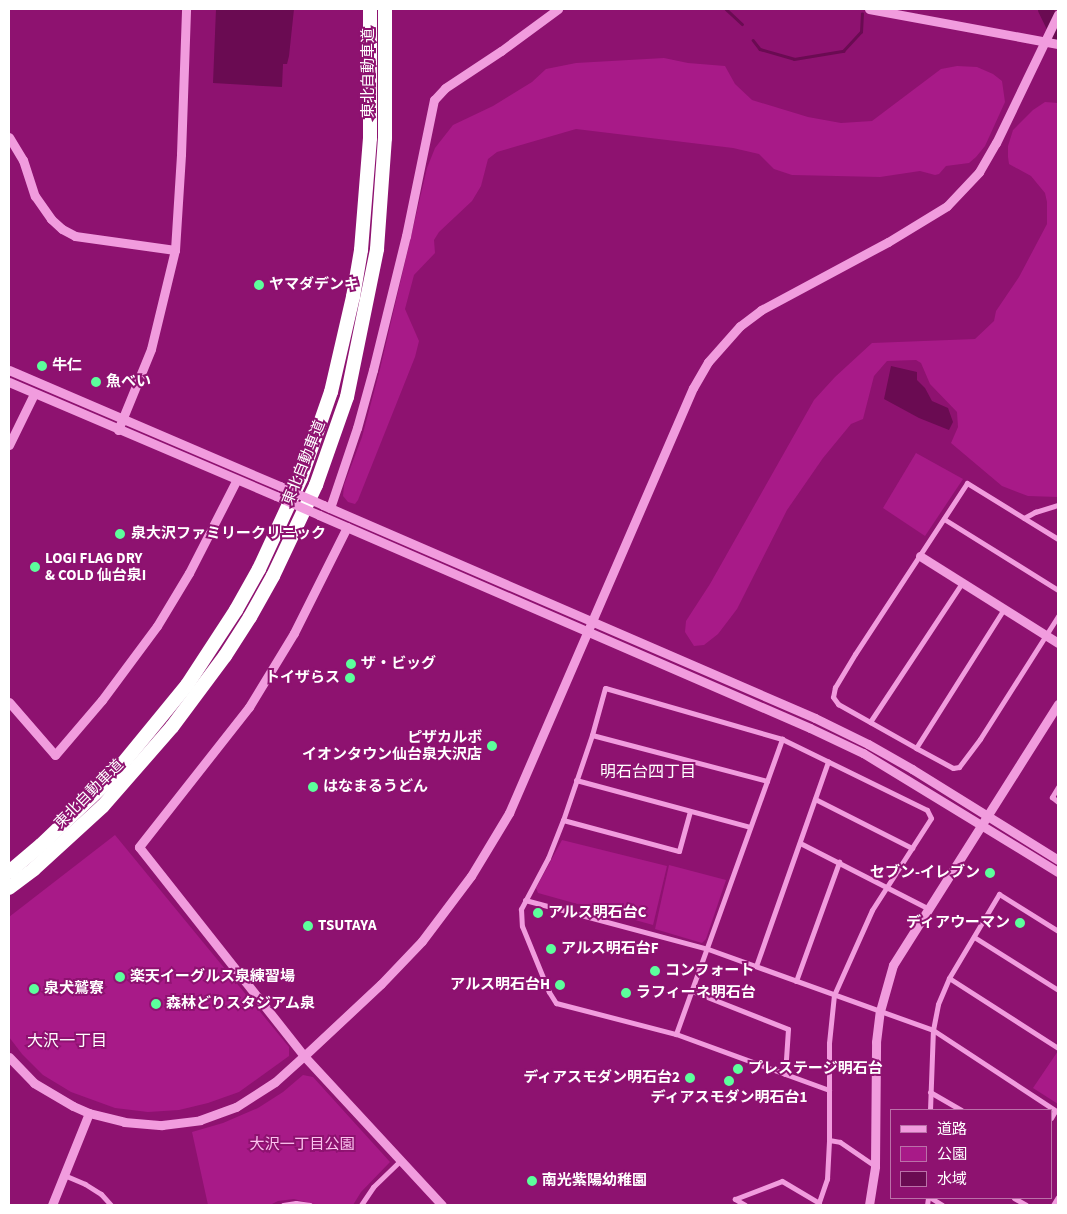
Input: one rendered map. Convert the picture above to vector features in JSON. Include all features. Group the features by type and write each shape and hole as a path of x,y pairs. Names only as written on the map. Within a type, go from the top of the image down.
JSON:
{"highway":[{"name":"東北自動車道","path":"9,872 78,812 110,779 187,685 236,610 258,569 301,478 331,392 354,297 361,250 370,138 370,9"},
{"name":"東北自動車道","path":"9,890 103,806 172,727 240,632 273,576 316,485 347,397 377,249 385,138 384,9"}],"street":[{"path":"118,430 151,349 175,250 181,154 186,9"},
{"path":"327,507 357,428 373,370 406,236 434,100 445,88 501,51 558,9"},
{"path":"869,9 1058,44"},
{"path":"9,1057 34,1083 55,1097 89,1113 142,1124 162,1125 200,1120 236,1107 255,1096 304,1056 381,984 422,941 471,876 509,813 594,621 693,388 708,362 722,345 761,310 888,242 947,206 979,172 996,142 1058,14"},
{"path":"9,137 23,160 39,204 62,229 75,236 175,250"},
{"path":"9,370 815,718 868,744 985,820 1058,872"},
{"path":"9,382 236,481 347,526 810,728 863,753 1058,860"},
{"path":"9,445 34,394"},
{"path":"9,702 55,755 102,700 157,626 189,574 236,481"},
{"path":"1058,539 967,483 835,687 833,698 838,704 953,768 962,766 1058,616"},
{"path":"1024,518 1035,512 1058,506"},
{"path":"944,519 1058,590"},
{"path":"347,526 294,633 249,707 139,847 304,1056 442,1205"},
{"path":"920,556 1058,643"},
{"path":"870,722 962,583"},
{"path":"916,748 1004,609"},
{"path":"745,1205 735,1199 782,1181 818,1204 827,1179 831,1016 834,995 868,918 931,818 927,810 782,739 605,688 592,735 563,820 548,858 521,909 522,926 548,992 556,1003 676,1034 829,1090"},
{"path":"869,1205 875,1166 876,1042 880,1011 893,966 1058,704"},
{"path":"592,735 767,781"},
{"path":"676,1034 782,739"},
{"path":"756,966 828,761"},
{"path":"576,780 750,827"},
{"path":"1058,787 1052,798 1058,802"},
{"path":"815,799 912,848"},
{"path":"563,820 679,851 690,811"},
{"path":"800,843 930,909"},
{"path":"796,981 839,862"},
{"path":"930,1109 933,1030 938,1004 949,978 999,894 1058,931"},
{"path":"525,900 708,949 933,1030 1057,1112"},
{"path":"974,937 1058,990"},
{"path":"949,978 1058,1048"},
{"path":"692,991 788,1028 785,1074"},
{"path":"930,1092 959,1109"},
{"path":"52,1205 89,1113"},
{"path":"829,1140 840,1142 875,1166"},
{"path":"361,1205 373,1187 400,1161"},
{"path":"64,1175 85,1184 101,1194 111,1205"},
{"path":"1053,1205 1058,1197"},
{"path":"283,1205 296,1202 310,1205"}],"green space":[{"path":"664,58 688,63 725,66 735,84 752,100 808,117 841,123 872,121 941,69 957,66 977,67 993,74 1002,81 1005,102 985,146 976,157 969,163 946,166 939,174 935,175 920,171 880,177 792,175 774,169 759,154 733,148 576,129 497,152 488,159 481,186 472,201 439,232 434,240 435,253 414,275 405,309 419,341 415,357 358,500 355,504 348,502 343,496 344,485 362,437 380,369 427,168 435,148 453,125 493,106 532,82 546,69 576,63"},
{"path":"1045,102 1058,103 1058,497 1028,496 1002,486 951,443 958,427 957,412 930,384 921,363 916,360 887,361 874,376 863,419 851,424 823,458 787,510 737,609 718,634 704,645 694,646 685,632 686,621 710,584 814,400 835,377 872,343 975,339 994,321 996,311 1019,277 1047,224 1045,193 1031,176 1009,164 1008,157 1008,146 1013,130 1033,110"},
{"path":"916,453 963,479 925,536 883,508"},
{"name":"楽天イーグルス泉練習場","path":"115,835 289,1047 289,1056 239,1092 208,1103 179,1110 148,1112 115,1108 71,1092 43,1075 22,1054 9,1037 9,917"},
{"path":"562,840 667,866 653,925 538,893 536,888"},
{"path":"669,865 726,880 706,939 702,943 655,929"},
{"path":"1058,1051 1058,1104 1033,1088"},
{"name":"大沢一丁目公園","path":"303,1075 313,1077 390,1162 361,1192 353,1205 317,1205 294,1199 278,1201 270,1205 208,1205 192,1132 223,1123 258,1108 283,1092"}],"water":[{"path":"216,9 294,9 289,56 287,64 283,64 282,87 213,83"},
{"path":"891,366 917,372 917,380 925,388 932,401 948,408 953,422 949,430 919,418 884,399"}],"waterway":[{"path":"726,9 742,24"},
{"path":"1045,9 1058,36"},
{"path":"753,40 760,49 794,59 843,51 861,32 862,14"}],"place":[{"name":"ヤマダデンキ","path":"259,285"},
{"name":"牛仁","path":"42,366"},
{"name":"魚べい","path":"96,382"},
{"name":"泉大沢ファミリークリニック","path":"120,534"},
{"name":"LOGI FLAG DRY & COLD 仙台泉I","path":"35,567"},
{"name":"ザ・ビッグ","path":"351,664"},
{"name":"トイザらス","path":"350,678"},
{"name":"ピザカルボ イオンタウン仙台泉大沢店","path":"492,746"},
{"name":"はなまるうどん","path":"313,787"},
{"name":"セブン-イレブン","path":"990,873"},
{"name":"アルス明石台C","path":"538,913"},
{"name":"ディアウーマン","path":"1020,923"},
{"name":"TSUTAYA","path":"308,926"},
{"name":"アルス明石台F","path":"551,949"},
{"name":"コンフォート","path":"655,971"},
{"name":"楽天イーグルス泉練習場","path":"120,977"},
{"name":"アルス明石台H","path":"560,985"},
{"name":"泉犬鷲寮","path":"34,989"},
{"name":"ラフィーネ明石台","path":"626,993"},
{"name":"森林どりスタジアム泉","path":"156,1004"},
{"name":"プレステージ明石台","path":"738,1069"},
{"name":"ディアスモダン明石台2","path":"690,1078"},
{"name":"ディアスモダン明石台1","path":"729,1081"},
{"name":"南光紫陽幼稚園","path":"532,1181"}],"district":[{"name":"明石台四丁目","path":"648,772"},
{"name":"大沢一丁目","path":"67,1041"}]}
